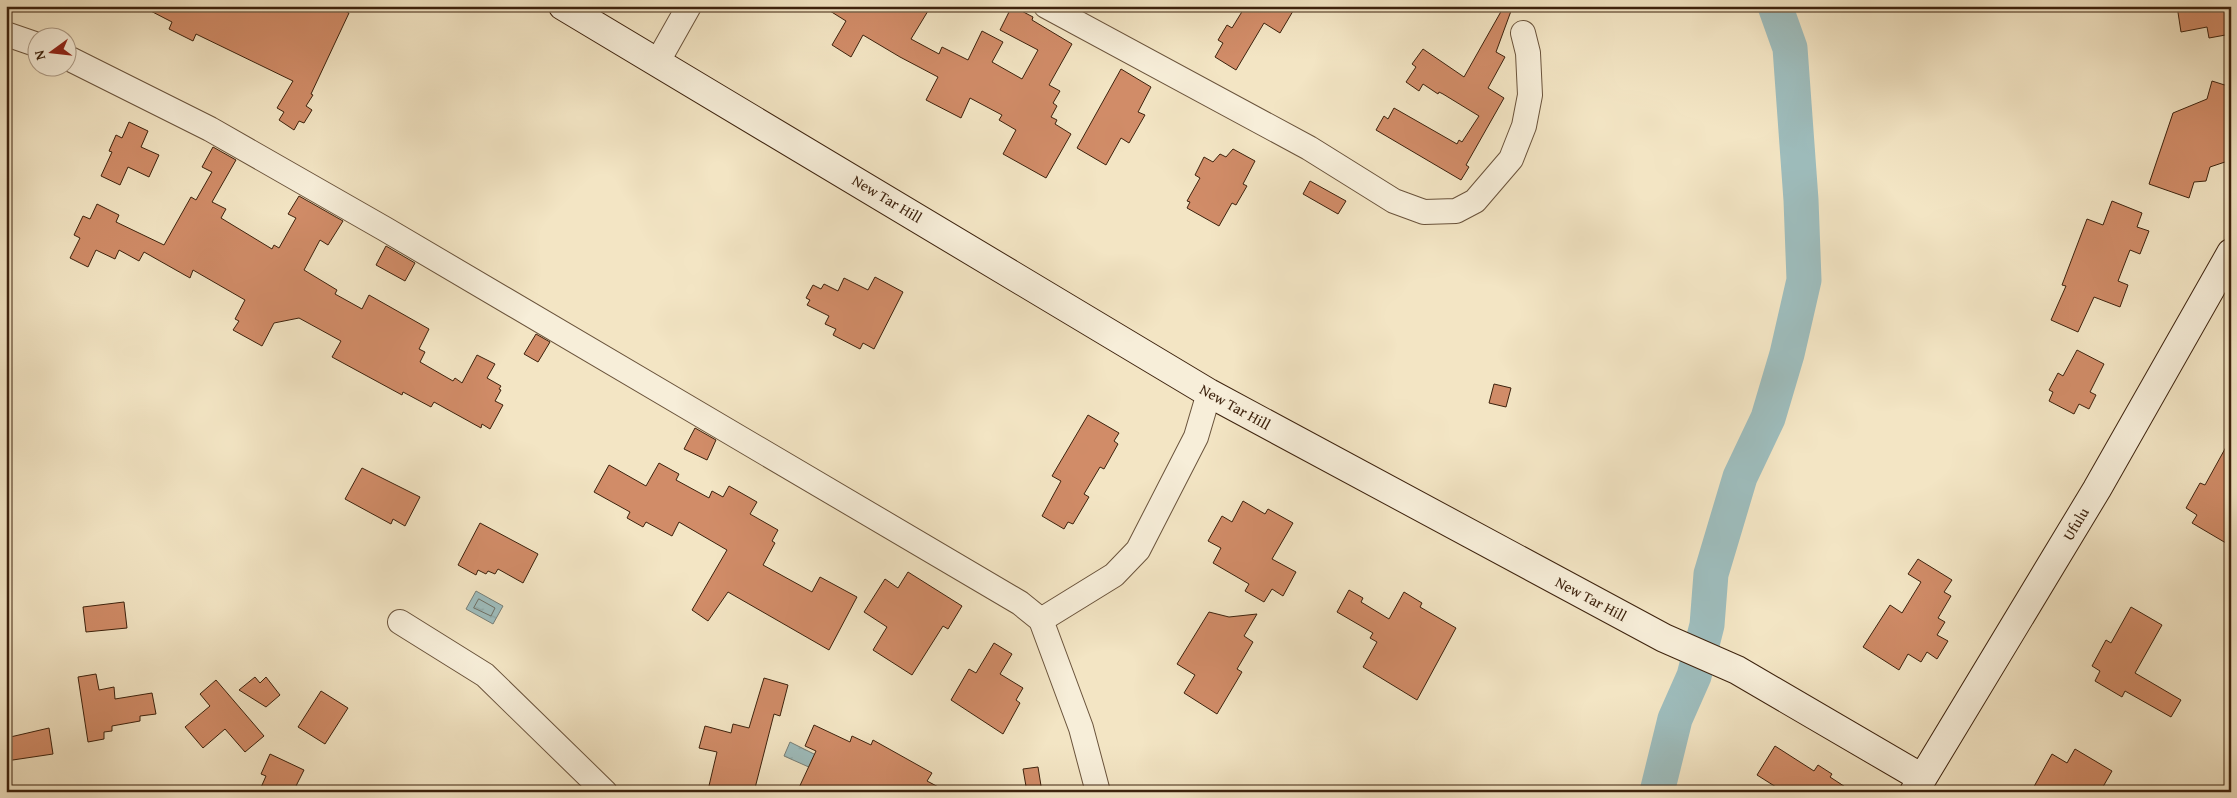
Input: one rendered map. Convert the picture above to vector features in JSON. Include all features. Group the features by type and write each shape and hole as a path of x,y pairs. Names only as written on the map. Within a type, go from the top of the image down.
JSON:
{"street":[{"name":"New Tar Hill","path":"563,6 658,61 1209,393 1664,638 1737,670 1918,785"},
{"path":"658,61 690,6"},
{"path":"1046,6 1309,148 1394,201 1424,212 1456,212 1475,201 1511,159 1524,126 1530,95 1528,53 1523,33"},
{"path":"6,34 28,42"},
{"path":"78,63 210,129 352,210 1020,603 1041,620 1081,728 1098,792"},
{"name":"Ufulu","path":"1918,785 2097,489 2231,253"},
{"path":"1041,620 1114,575 1138,550 1196,437 1209,393"},
{"path":"400,622 486,676 605,792"}],"water":[{"path":"476,591 503,606 493,624 466,609"},
{"path":"790,742 818,756 811,768 784,756"}],"building":[{"path":"141,6 335,6 349,13 311,94 313,95 306,106 312,110 304,123 299,121 294,130 279,120 284,112 277,108 293,81 196,34 193,41 169,29 172,22"},
{"path":"822,6 931,6 911,39 939,54 942,47 968,60 982,31 1003,42 992,62 1022,79 1038,50 1000,30 1012,6 1033,17 1032,20 1072,44 1049,85 1060,91 1053,103 1057,106 1051,117 1057,120 1055,124 1071,134 1046,178 1003,154 1016,130 999,120 1002,115 970,98 961,118 926,100 938,77 863,35 851,57 832,45 846,21"},
{"path":"1236,6 1296,6 1280,33 1264,23 1236,70 1215,57 1223,43 1218,40 1227,25 1232,28 1243,10"},
{"path":"2177,6 2231,6 2231,34 2209,38 2207,27 2181,32"},
{"path":"1503,8 1511,11 1496,52 1505,57 1488,88 1504,98 1466,165 1469,167 1461,180 1376,130 1384,116 1388,119 1394,108 1457,144 1459,140 1462,142 1479,116 1423,84 1419,91 1406,82 1416,67 1412,64 1423,49 1464,77"},
{"path":"1121,69 1151,87 1138,112 1145,115 1129,143 1121,138 1106,165 1077,148"},
{"path":"2212,81 2231,87 2231,160 2210,167 2206,181 2194,182 2189,198 2149,184 2173,113 2207,99"},
{"path":"129,122 148,131 141,147 159,155 149,177 128,167 120,185 101,176 112,152 109,151 116,135 122,138"},
{"path":"213,147 236,160 212,202 226,209 221,218 272,249 274,245 279,248 296,218 288,214 299,196 343,221 328,245 320,240 304,270 337,290 335,294 362,309 369,295 429,329 419,349 425,352 420,362 453,381 455,378 462,383 477,355 495,364 487,378 501,386 495,401 503,405 490,429 482,424 481,428 434,402 431,407 403,392 402,395 332,357 341,341 299,318 274,323 262,346 233,330 239,321 235,319 245,300 193,270 190,278 144,252 139,261 119,250 115,259 96,250 88,267 70,258 80,238 74,235 83,216 90,219 97,204 119,215 116,222 164,245 191,197 196,200 212,172 202,167"},
{"path":"1233,149 1255,161 1243,184 1247,186 1236,205 1232,203 1219,226 1187,208 1190,202 1187,201 1200,178 1195,175 1204,157 1213,162 1220,154 1226,157"},
{"path":"1310,181 1346,201 1338,214 1303,194"},
{"path":"2112,201 2142,213 2137,227 2149,231 2140,254 2130,250 2118,281 2128,285 2120,307 2094,297 2078,332 2051,320 2066,286 2062,285 2087,219 2103,225"},
{"path":"386,246 415,263 405,281 376,265"},
{"path":"875,277 903,292 874,349 863,343 860,349 833,335 836,329 825,324 829,316 807,305 810,300 806,298 813,285 821,289 824,284 838,291 844,278 868,290"},
{"path":"536,334 550,342 538,362 524,354"},
{"path":"2077,350 2104,364 2090,392 2096,395 2089,409 2079,404 2074,414 2049,401 2053,392 2049,390 2058,373 2063,376"},
{"path":"1494,384 1511,388 1506,407 1489,403"},
{"path":"1088,415 1119,433 1114,441 1118,444 1104,469 1100,467 1084,494 1089,497 1073,524 1068,522 1064,529 1042,516 1061,481 1052,476"},
{"path":"695,428 716,440 707,460 684,449"},
{"path":"2231,438 2231,546 2192,523 2197,515 2186,508 2200,483 2205,485"},
{"path":"659,463 679,474 676,480 709,498 712,491 723,497 729,486 757,502 750,514 778,530 772,541 775,543 763,565 812,592 820,577 857,597 829,650 728,592 708,621 692,610 727,550 679,522 672,536 646,522 643,527 627,518 630,512 594,492 609,465 646,486"},
{"path":"362,468 420,497 405,526 393,519 391,524 345,499"},
{"path":"1243,501 1265,514 1268,509 1293,523 1272,559 1296,572 1283,596 1272,589 1264,602 1245,591 1249,584 1213,563 1221,548 1208,541 1222,516 1232,522"},
{"path":"480,523 538,554 523,583 498,569 495,574 488,571 486,574 478,570 476,575 458,565"},
{"path":"1918,559 1952,580 1944,592 1951,596 1938,618 1945,622 1937,635 1948,641 1937,659 1927,652 1921,662 1908,654 1899,670 1863,647 1890,605 1902,613 1921,582 1908,574"},
{"path":"908,572 962,606 948,629 943,626 912,675 873,650 887,627 864,612 885,579 898,588"},
{"path":"1349,590 1363,598 1361,602 1389,619 1404,592 1422,603 1420,607 1456,628 1417,700 1363,667 1377,642 1370,638 1373,633 1337,612"},
{"path":"124,602 127,628 86,632 83,607"},
{"path":"2131,607 2162,625 2135,673 2181,700 2171,717 2125,691 2122,697 2095,681 2100,671 2092,666 2106,640 2111,643"},
{"path":"1209,612 1229,617 1257,614 1244,636 1253,642 1237,669 1242,672 1217,714 1184,693 1195,675 1177,664"},
{"path":"994,643 1012,654 1000,674 1023,688 1016,700 1020,703 1003,734 951,700 969,669 976,673"},
{"path":"96,674 99,690 114,687 115,699 152,693 156,714 140,716 140,721 112,726 112,731 104,732 104,739 88,742 78,677"},
{"path":"255,677 260,683 266,677 280,695 266,707 239,690"},
{"path":"764,678 788,685 780,716 774,714 754,792 708,790 717,752 699,748 705,726 731,733 733,724 749,728"},
{"path":"216,680 264,736 245,752 225,729 203,748 185,727 210,706 200,694"},
{"path":"321,691 348,708 325,744 298,727"},
{"path":"814,725 850,742 852,736 871,745 873,740 932,773 927,781 948,792 797,792 816,751 805,746"},
{"path":"49,728 53,754 6,761 6,738"},
{"path":"1775,746 1814,771 1818,765 1832,774 1830,777 1853,792 1784,792 1757,775"},
{"path":"2075,749 2112,771 2100,792 2031,792 2052,754 2067,763"},
{"path":"270,754 304,770 293,792 259,792 266,776 261,774"},
{"path":"1038,767 1042,792 1027,792 1023,769"}],"waterway":[{"path":"1657,792 1675,719 1694,676 1707,625 1711,574 1740,477 1768,418 1787,354 1804,280 1801,200 1790,48 1775,6"}]}
